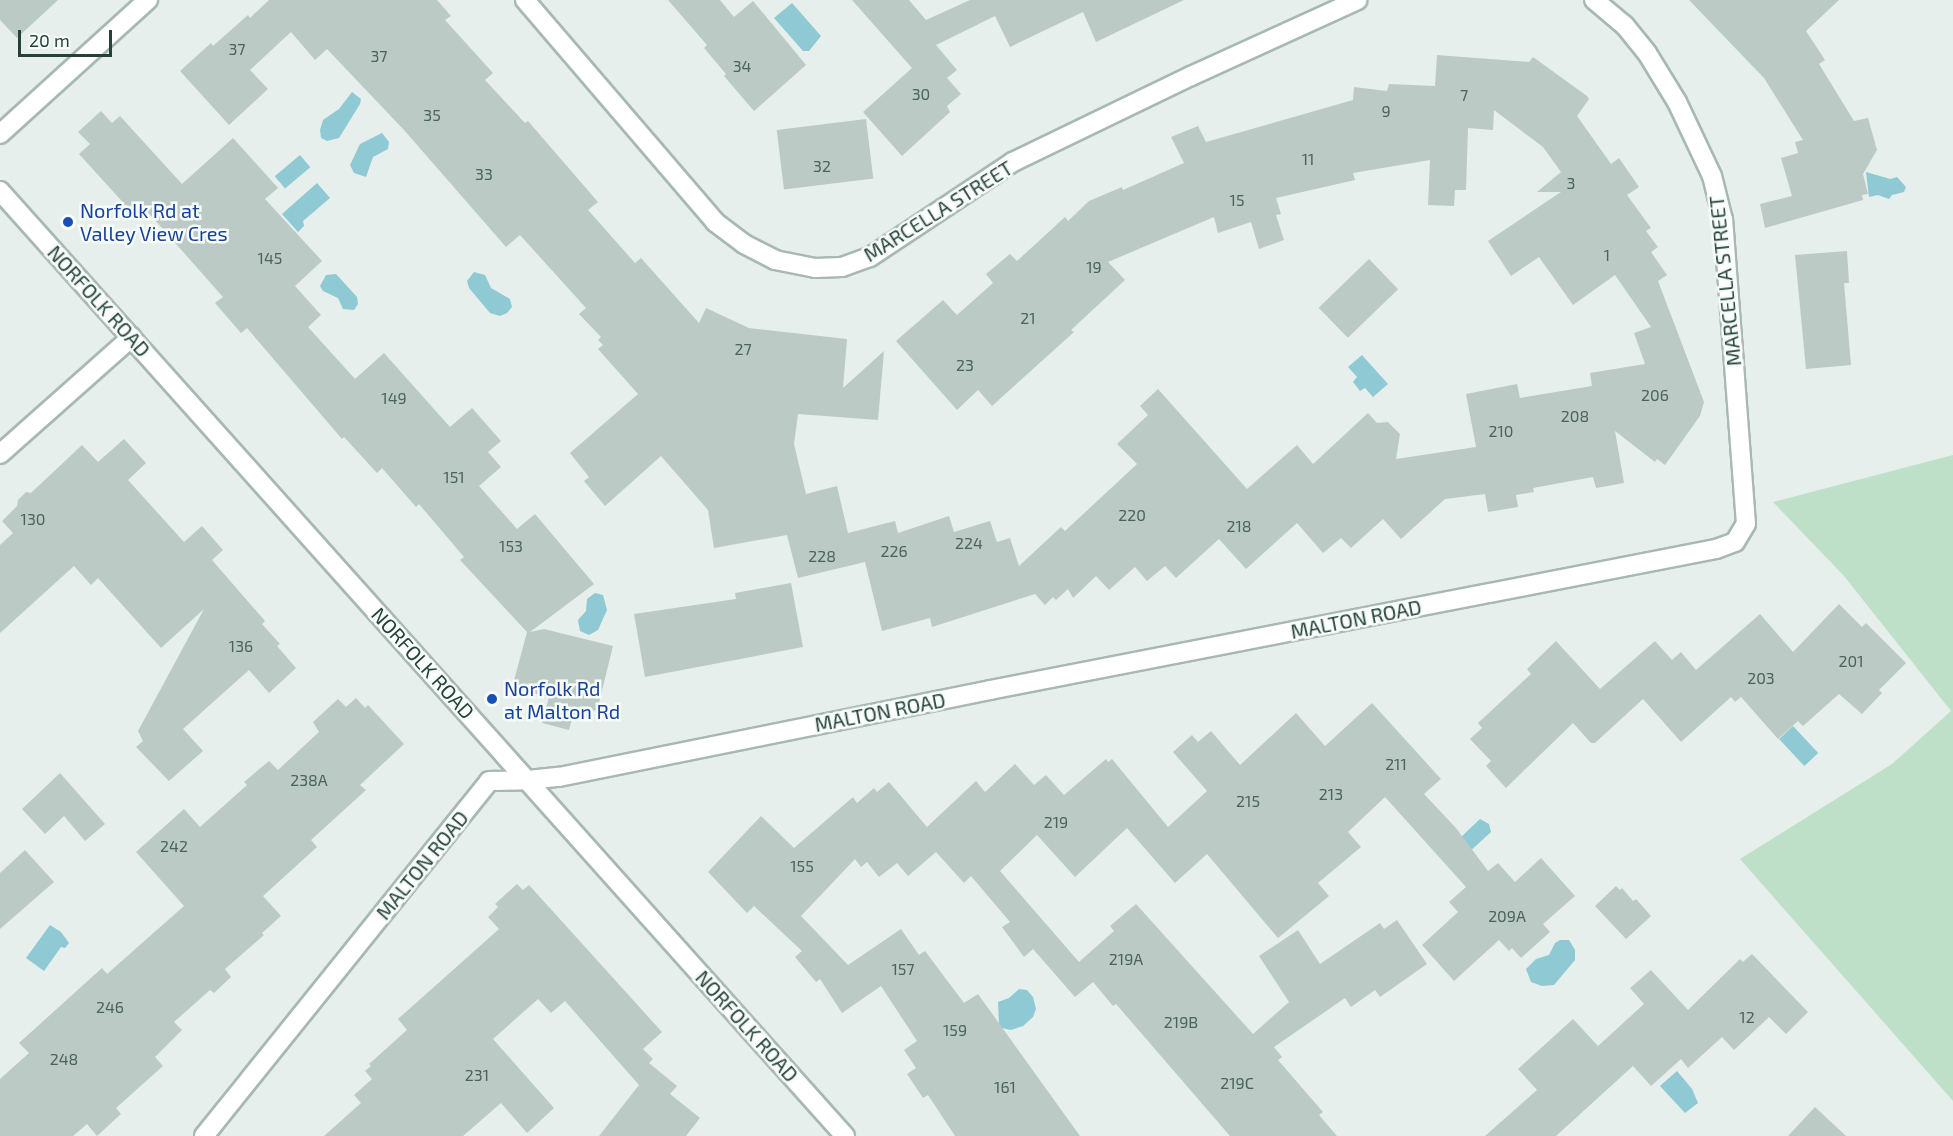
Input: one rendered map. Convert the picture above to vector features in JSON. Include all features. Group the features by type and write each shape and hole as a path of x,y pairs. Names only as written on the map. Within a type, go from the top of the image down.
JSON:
{"street":[{"path":"0,134 148,0"},
{"name":"MARCELLA STREET","path":"525,0 715,222 744,244 776,260 815,268 842,267 870,257 1013,162 1191,75 1358,0"},
{"name":"MARCELLA STREET","path":"1594,0 1624,25 1647,52 1677,102 1713,176 1723,220 1746,524 1735,542 1716,549"},
{"name":"NORFOLK ROAD","path":"0,191 845,1136"},
{"path":"0,454 132,337"},
{"name":"MALTON ROAD","path":"204,1136 489,782 571,775 979,692 1716,549"}],"green space":[{"path":"1953,455 1953,1101 1740,859 1892,764 1951,711 1844,576 1773,502"}],"water":[{"path":"792,3 821,36 809,51 803,51 774,18"},
{"path":"352,92 361,99 360,104 339,138 327,141 321,138 320,130 323,120 339,109"},
{"path":"382,133 389,142 388,149 373,157 366,177 354,173 350,165 360,144"},
{"path":"300,155 310,167 285,188 275,176"},
{"path":"1866,172 1890,179 1897,177 1906,187 1904,192 1892,195 1889,199 1878,195 1869,197"},
{"path":"317,183 330,198 303,221 304,226 298,232 282,214"},
{"path":"474,272 485,275 491,288 510,299 512,307 507,313 500,316 490,313 469,288 467,281"},
{"path":"336,274 357,297 358,304 354,310 343,309 338,298 323,291 320,286 326,275"},
{"path":"1362,355 1388,384 1373,397 1365,388 1360,391 1353,382 1357,377 1348,367"},
{"path":"595,593 603,595 607,610 598,630 589,635 580,631 578,620 586,611 587,599"},
{"path":"1793,726 1818,753 1804,766 1779,739"},
{"path":"1480,819 1489,824 1491,832 1467,854 1460,838"},
{"path":"50,925 61,932 69,943 65,948 61,947 44,971 26,958"},
{"path":"1560,940 1569,940 1575,950 1575,960 1554,985 1542,986 1531,982 1526,969 1536,959 1549,955 1555,943"},
{"path":"1019,989 1027,990 1033,997 1036,1009 1033,1017 1023,1026 1011,1030 1002,1028 999,1024 998,1002 1009,998"},
{"path":"1677,1071 1692,1089 1698,1103 1685,1113 1660,1086"}],"building":[{"path":"0,0 58,0 17,38 0,20"},
{"path":"269,0 437,0 451,16 445,20 493,73 485,80 525,123 528,121 598,202 588,210 635,263 641,258 699,323 706,308 749,328 847,339 843,388 884,351 878,420 798,414 794,444 806,494 837,486 848,533 895,521 898,533 949,516 954,532 990,521 997,542 1010,538 1019,566 1061,527 1065,531 1137,464 1117,444 1148,415 1140,406 1158,389 1247,489 1297,445 1313,464 1368,413 1377,423 1388,422 1400,434 1396,459 1476,447 1466,394 1517,384 1520,398 1592,386 1590,373 1645,364 1634,333 1651,327 1615,275 1573,305 1539,257 1511,276 1488,241 1561,192 1537,192 1561,172 1543,147 1494,110 1493,130 1468,128 1466,190 1455,190 1454,206 1428,205 1430,160 1353,173 1355,180 1276,198 1281,214 1276,215 1284,240 1259,249 1251,222 1218,233 1214,217 1108,262 1125,280 1071,330 1074,332 992,406 978,390 957,410 896,341 943,300 957,315 993,283 986,274 1010,254 1017,261 1065,217 1068,221 1089,201 1122,187 1123,190 1184,163 1171,137 1198,126 1206,142 1353,100 1354,87 1387,91 1389,84 1435,86 1437,55 1529,62 1533,57 1587,96 1589,99 1577,116 1611,164 1619,158 1639,187 1627,195 1651,228 1646,231 1658,247 1651,252 1667,275 1658,281 1704,402 1700,416 1665,465 1657,459 1655,462 1615,431 1624,483 1596,488 1593,477 1533,488 1534,492 1516,495 1518,507 1488,512 1485,494 1445,499 1401,539 1383,519 1351,548 1341,538 1323,553 1297,523 1246,569 1219,539 1176,578 1165,566 1147,581 1135,567 1109,590 1096,576 1073,598 1068,589 1056,600 1053,597 1045,605 1035,594 932,627 930,618 882,631 865,562 798,578 787,535 714,548 708,510 661,456 605,506 584,481 589,477 570,453 638,394 598,349 603,345 598,340 601,337 579,314 586,308 520,235 506,247 404,130 327,49 315,60 291,32 250,70 268,89 229,125 180,71 211,43 213,46 248,15 250,18"},
{"path":"668,0 720,0 734,17 753,1 806,65 754,111 704,48 707,45"},
{"path":"852,0 909,0 926,20 970,0 1184,0 1096,42 1083,12 1010,47 995,16 936,45 957,70 947,78 961,94 947,106 950,112 902,156 863,112 912,68"},
{"path":"1689,0 1839,0 1806,31 1825,60 1819,64 1854,121 1868,118 1877,150 1863,174 1868,194 1862,195 1863,200 1765,228 1760,204 1792,196 1781,158 1798,153 1795,142 1803,140 1764,78"},
{"path":"101,111 112,123 120,116 182,184 233,138 278,188 265,199 322,261 295,286 321,315 308,327 355,379 384,353 450,427 472,408 501,441 488,452 501,467 479,486 517,529 535,514 594,584 530,632 544,629 613,646 597,711 588,709 586,718 573,715 569,730 542,723 549,697 512,688 527,632 460,560 464,557 419,504 416,507 382,468 377,473 344,437 342,439 247,328 241,333 215,303 223,297 146,210 140,216 131,206 129,209 79,154 90,144 78,132"},
{"path":"866,119 873,179 784,190 777,130"},
{"path":"1847,251 1849,283 1844,283 1851,365 1806,369 1795,255"},
{"path":"1369,259 1398,289 1348,338 1319,308"},
{"path":"124,439 146,463 128,480 184,542 202,526 223,550 212,560 265,621 262,624 280,644 277,646 296,668 269,693 249,670 183,729 203,751 169,781 136,747 143,741 138,731 204,609 161,648 98,578 91,585 74,566 0,633 0,545 13,533 2,521 17,506 18,500 26,492 31,493 82,445 98,462"},
{"path":"791,583 803,647 645,677 634,614 736,599 735,593"},
{"path":"1839,604 1862,627 1866,623 1906,663 1879,690 1882,693 1862,714 1839,694 1803,726 1798,721 1778,739 1741,697 1735,702 1731,697 1681,742 1643,699 1595,743 1591,743 1573,723 1506,788 1486,766 1491,761 1470,739 1482,728 1478,723 1531,674 1527,669 1556,641 1600,689 1655,641 1672,660 1681,652 1696,670 1760,614 1793,652"},
{"path":"356,698 365,708 368,705 404,744 360,785 366,790 311,840 317,847 263,896 281,916 262,933 264,935 225,969 231,977 214,993 210,990 174,1022 182,1030 155,1057 163,1066 116,1108 121,1114 97,1136 87,1124 73,1136 0,1136 0,1079 29,1053 19,1043 102,968 107,974 184,906 136,852 184,809 200,827 247,785 244,782 269,761 278,770 319,732 313,722 338,699 346,707"},
{"path":"1372,703 1441,779 1424,794 1456,828 1488,871 1498,863 1515,882 1541,858 1575,896 1543,924 1550,932 1521,958 1512,948 1509,951 1499,940 1454,981 1422,945 1458,912 1449,902 1466,887 1385,797 1348,832 1361,847 1318,883 1329,896 1278,938 1207,854 1175,883 1127,828 1075,877 1037,835 1000,871 1079,962 1114,931 1110,926 1136,904 1253,1034 1289,1002 1259,956 1298,930 1320,964 1380,923 1384,929 1397,920 1427,964 1380,997 1375,990 1351,1007 1345,998 1274,1047 1282,1057 1278,1060 1323,1112 1319,1115 1337,1136 1230,1136 1116,1004 1113,1006 1093,982 1075,997 1033,949 1024,957 1002,927 1010,922 971,876 964,883 936,852 908,876 897,863 879,877 867,862 861,867 855,859 801,916 848,965 901,929 919,955 925,951 964,1003 978,994 1080,1136 955,1136 928,1095 923,1098 907,1074 916,1068 904,1050 917,1041 881,986 842,1013 820,979 816,982 795,957 802,951 754,906 747,913 708,872 761,816 794,848 853,797 857,803 874,788 877,792 889,782 927,827 976,781 985,792 1015,764 1034,785 1046,775 1064,795 1106,759 1108,762 1112,759 1168,827 1207,791 1173,752 1192,735 1198,742 1211,731 1240,765 1296,713 1325,746"},
{"path":"60,773 105,824 85,841 64,816 45,834 22,809"},
{"path":"25,850 54,882 0,929 0,873"},
{"path":"517,884 523,890 529,885 662,1032 643,1049 653,1059 649,1063 677,1086 670,1094 700,1118 686,1136 599,1136 639,1085 565,1001 551,1013 538,999 493,1039 554,1108 527,1133 501,1103 463,1136 324,1136 361,1103 354,1095 372,1079 365,1071 371,1066 369,1064 407,1030 398,1019 499,929 488,917 498,907 495,904"},
{"path":"1616,886 1620,890 1622,888 1633,901 1636,899 1651,916 1626,939 1595,906"},
{"path":"1752,954 1808,1012 1786,1034 1769,1017 1734,1050 1722,1037 1688,1068 1681,1059 1651,1086 1633,1066 1556,1136 1485,1136 1537,1090 1518,1069 1573,1019 1598,1046 1644,1004 1630,988 1651,970 1688,1010 1740,959 1743,962"},
{"path":"1815,1107 1846,1136 1788,1136"}],"place":[{"name":"Norfolk Rd at Valley View Cres","path":"68,222"},
{"name":"Norfolk Rd at Malton Rd","path":"492,699"}]}
